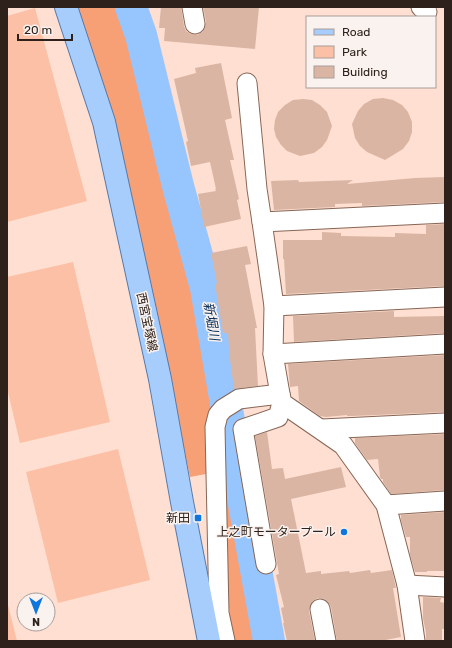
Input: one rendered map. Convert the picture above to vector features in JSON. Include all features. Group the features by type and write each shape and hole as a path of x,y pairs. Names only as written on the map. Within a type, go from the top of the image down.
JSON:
{"main road":[{"name":"西宮宝塚線","path":"66,7 104,122 160,379 182,502 212,614 209,641"}],"street":[{"path":"247,83 257,189 274,306 273,354 281,399 278,417 243,429 266,564"},
{"path":"262,222 445,213"},
{"path":"274,306 445,296"},
{"path":"273,354 445,344"},
{"path":"225,641 212,614 216,427 218,415 238,399 281,399 343,445 386,505 407,585 415,641"},
{"path":"322,429 445,423"},
{"path":"386,505 445,502"},
{"path":"407,585 445,587"},
{"path":"320,609 326,641"}],"green space":[{"path":"35,8 87,201 7,222 7,16"},
{"path":"73,262 110,422 20,443 7,388 7,277"},
{"path":"118,449 150,580 58,603 26,472"},
{"path":"7,601 17,641 7,641"}],"shaded area":[{"path":"77,7 144,7 182,234 220,401 211,473 190,477 129,186"},
{"path":"231,483 259,641 229,641 229,607 222,607 224,485"}],"building":[{"path":"161,7 181,7 186,31 197,35 202,32 205,27 206,22 203,7 259,7 255,49 164,41 165,28 159,28"},
{"path":"221,63 232,118 225,120 234,160 230,160 239,199 237,200 241,219 204,227 198,194 216,191 216,189 210,162 191,166 186,142 188,141 174,79 196,73 195,68"},
{"path":"383,98 393,100 402,105 408,112 412,122 412,132 409,141 403,149 385,160 367,152 360,146 355,138 352,124 358,111 364,104 373,99"},
{"path":"293,100 312,100 320,105 327,112 332,126 327,140 322,147 314,153 300,156 287,151 281,145 276,137 274,129 278,112"},
{"path":"445,177 445,202 362,206 362,203 335,204 335,207 274,210 271,181 298,180 299,182 353,180 347,184"},
{"path":"445,224 445,286 286,294 283,240 322,240 322,232 341,233 341,236 395,237 395,233 426,234 426,225"},
{"path":"247,246 251,264 245,265 257,328 255,328 258,386 234,389 228,333 223,333 215,284 217,283 211,253"},
{"path":"394,311 394,317 445,316 445,333 294,342 293,316"},
{"path":"445,355 445,412 326,417 320,416 299,401 298,386 290,387 288,364"},
{"path":"267,432 272,469 283,468 285,479 341,467 346,487 291,499 306,573 321,571 321,574 349,571 350,573 370,570 371,573 392,570 396,588 393,588 401,637 380,641 337,641 331,607 324,599 318,598 313,601 309,611 315,641 287,641 281,608 284,607 276,575 279,574 255,436"},
{"path":"445,434 445,490 391,494 383,482 383,479 380,477 378,459 367,460 355,443 355,438"},
{"path":"445,512 445,571 415,572 410,555 410,537 406,537 401,515"},
{"path":"423,597 441,598 440,602 445,603 445,629 442,629 442,641 426,641 423,618"}],"waterway":[{"name":"新堀川","path":"131,7 141,35 178,186 206,288 269,641"}],"place":[{"name":"新田","path":"198,518"},
{"name":"上之町モータープール","path":"344,532"}]}
